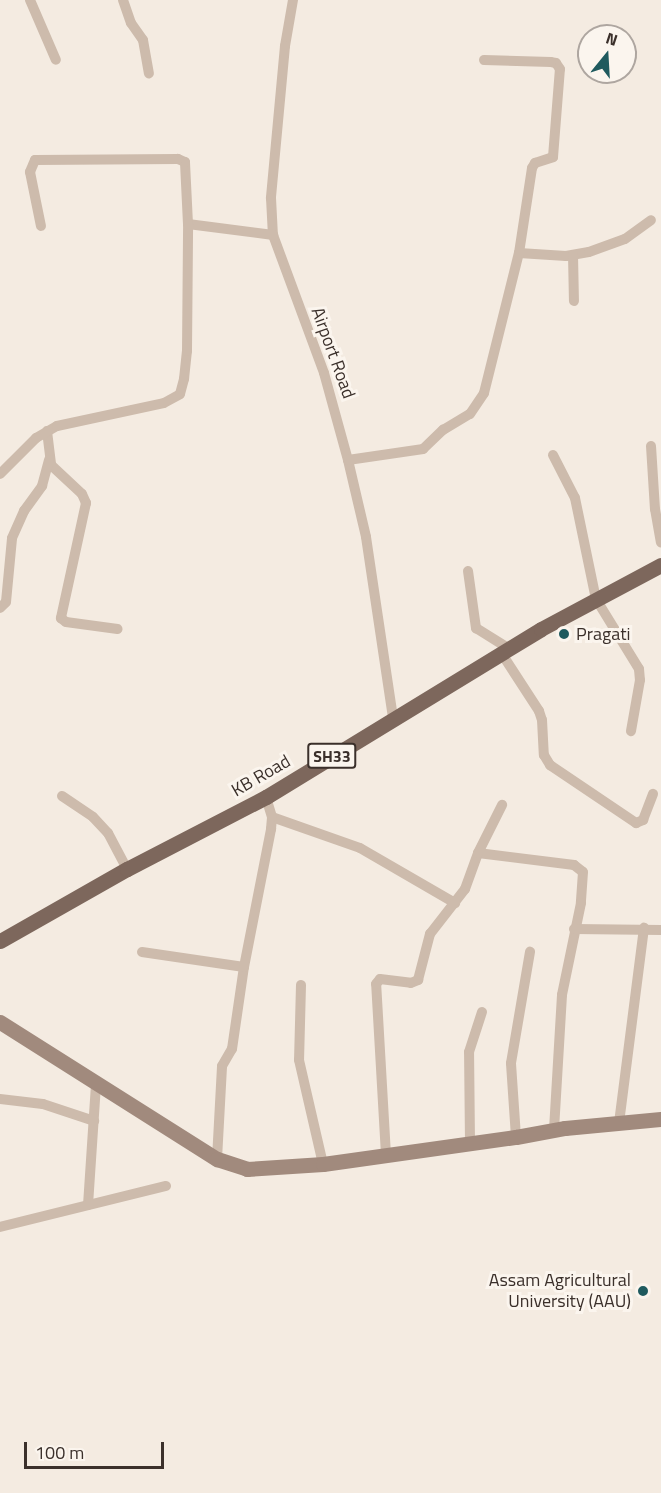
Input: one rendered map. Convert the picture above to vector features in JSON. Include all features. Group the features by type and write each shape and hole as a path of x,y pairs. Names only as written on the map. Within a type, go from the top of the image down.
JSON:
{"main road":[{"name":"KB Road","path":"0,941 127,869 266,797 393,717 505,651 661,565"},
{"path":"0,1024 96,1086 217,1159 234,1166 258,1170 323,1164 554,1130 661,1119"}],"street":[{"path":"30,0 57,60"},
{"path":"123,0 132,23 143,40 149,73"},
{"name":"Airport Road","path":"293,0 285,46 271,198 273,235 324,373 348,460 368,546 393,717"},
{"path":"348,460 423,449 443,430 476,408 486,387 519,253 532,168 535,163 553,157 560,69 556,63 551,62 484,60"},
{"path":"0,474 46,431 69,422 164,403 180,394 187,351 187,168 182,160 48,158 35,160 30,167 41,226"},
{"path":"519,253 573,255 625,239 651,220"},
{"path":"188,224 273,235"},
{"path":"573,255 574,301"},
{"path":"0,608 6,602 12,538 24,511 42,486 49,460 46,431"},
{"path":"651,446 655,508 661,542"},
{"path":"553,455 575,498 596,599 639,669 640,680 631,731"},
{"path":"49,460 54,468 82,494 86,503 61,618 66,622 118,629"},
{"path":"468,571 476,628 505,651 542,720 544,755 550,765 636,823 643,820 653,794"},
{"path":"62,796 93,817 108,832 127,869"},
{"path":"217,1159 222,1066 232,1049 244,967 272,817 266,797"},
{"path":"386,1155 376,984 380,979 411,983 418,980 430,934 465,889 478,853 502,805"},
{"path":"272,817 360,848 455,903"},
{"path":"478,853 574,865 581,869 584,875 562,995 554,1130"},
{"path":"574,929 644,928 661,930"},
{"path":"619,1123 644,928"},
{"path":"142,952 244,967"},
{"path":"516,1137 512,1063 530,952"},
{"path":"301,985 299,1059 323,1164"},
{"path":"470,1143 469,1052 482,1012"},
{"path":"88,1205 96,1086"},
{"path":"0,1099 43,1104 94,1121"},
{"path":"0,1227 166,1186"}],"place":[{"name":"Pragati","path":"564,634"},
{"name":"Assam Agricultural University (AAU)","path":"643,1291"}]}
